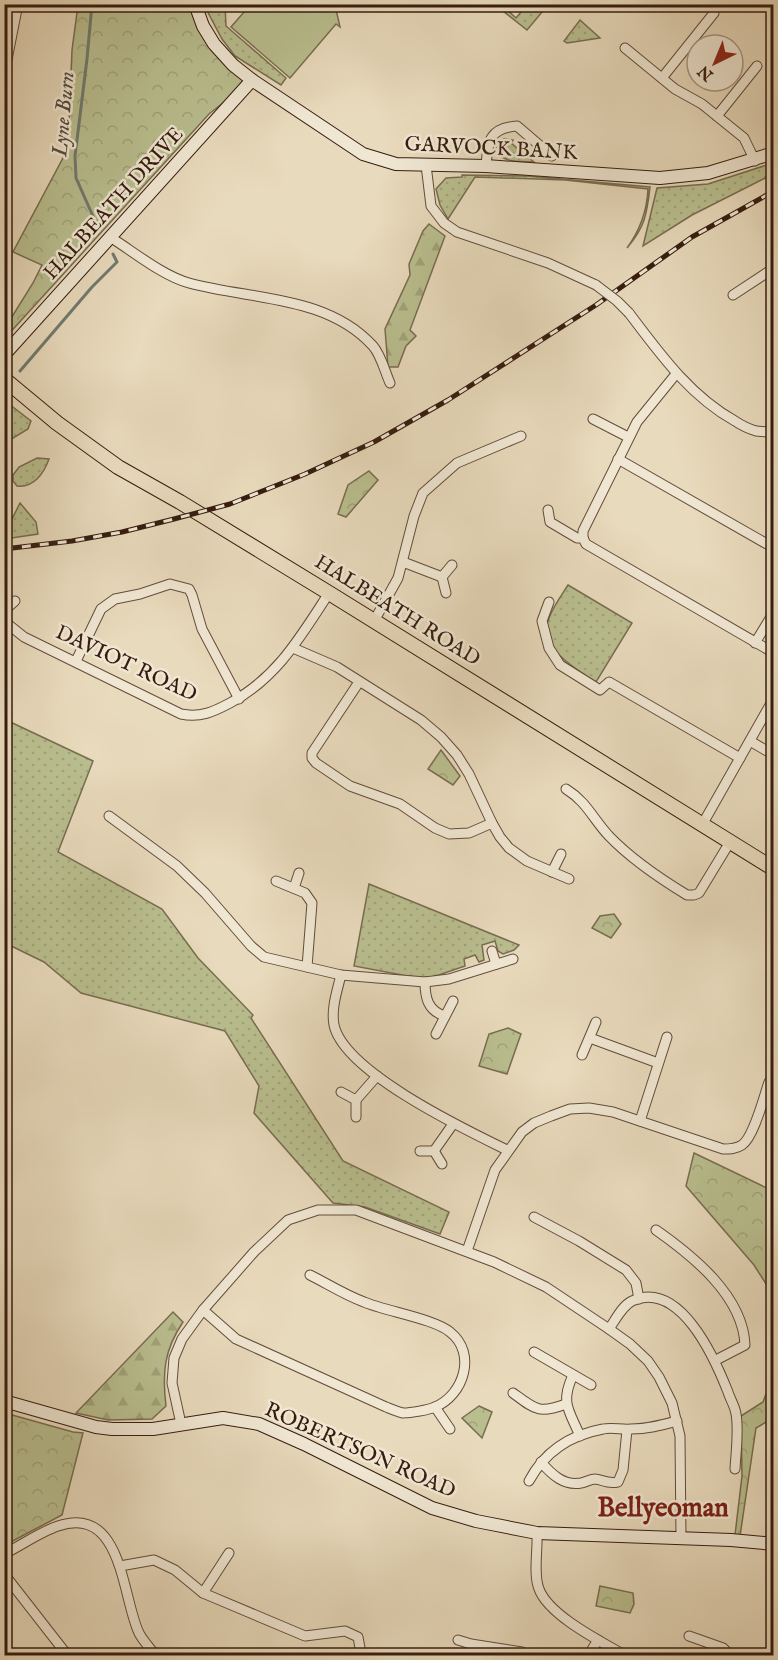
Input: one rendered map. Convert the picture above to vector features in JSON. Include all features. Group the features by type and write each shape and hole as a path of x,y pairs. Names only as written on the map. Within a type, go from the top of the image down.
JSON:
{"main road":[{"name":"HALBEATH ROAD","path":"4,379 57,423 118,467 329,593 774,869"}],"street":[{"path":"4,75 18,4"},
{"name":"GARVOCK BANK","path":"195,4 203,26 214,44 233,65 363,154 396,164 486,165 660,178 708,173 755,161 774,153"},
{"path":"662,78 714,13"},
{"path":"625,48 675,89 702,104 744,138 755,161"},
{"path":"717,116 757,66"},
{"name":"HALBEATH DRIVE","path":"4,355 252,80"},
{"path":"486,165 488,141 505,126 517,126 552,156"},
{"path":"426,165 431,206 444,223 458,232 548,263 596,285 629,313 676,374 709,404 733,420 756,431 772,430"},
{"path":"110,237 168,274 188,283 311,308 347,323 375,347 390,383"},
{"path":"733,295 774,268"},
{"path":"676,374 647,408 628,437 583,531 583,538 586,544 774,653"},
{"path":"593,419 628,437"},
{"path":"374,621 398,578 414,516 423,493 458,463 521,436"},
{"path":"618,459 774,548"},
{"path":"548,510 550,522"},
{"path":"540,525 550,522 577,538 583,538"},
{"path":"404,561 442,577"},
{"path":"442,577 452,565"},
{"path":"442,577 446,594"},
{"path":"76,661 101,609 115,599 170,584 189,590 192,595 202,629 239,699"},
{"name":"DAVIOT ROAD","path":"4,621 24,637 181,714 203,716 239,699 268,676 293,648 329,593"},
{"path":"4,610 15,601"},
{"path":"549,602 542,621 549,648 560,665 600,690 609,682 740,758"},
{"path":"755,642 772,617"},
{"path":"293,648 337,667 421,720 457,755 469,774 500,837 519,856 568,879"},
{"path":"359,682 312,753 312,758 316,763 350,786 400,804 435,828 449,834 469,833 492,823"},
{"path":"702,825 774,698"},
{"path":"750,741 774,755"},
{"path":"566,789 584,802 608,834 627,853 687,895 699,893 730,842"},
{"path":"109,816 177,866 264,957 340,975 425,982 449,979 513,959"},
{"path":"552,872 561,854"},
{"path":"294,888 299,873"},
{"path":"276,881 305,893 312,903 307,967"},
{"path":"492,951 496,964"},
{"path":"340,975 334,1006 334,1026 349,1052 377,1076 453,1124 507,1150"},
{"path":"425,982 425,998 437,1014 445,1017"},
{"path":"436,1034 453,1001"},
{"path":"582,1055 596,1022"},
{"path":"640,1121 668,1037"},
{"path":"590,1038 658,1063"},
{"path":"356,1117 356,1100 377,1076"},
{"path":"467,1251 495,1170 507,1150 522,1132 534,1123 570,1109 589,1108 613,1112 723,1149 735,1149 745,1144 750,1135 769,1082"},
{"path":"341,1092 356,1100"},
{"path":"434,1151 453,1124"},
{"path":"420,1151 434,1151"},
{"path":"434,1151 442,1164"},
{"path":"181,1424 172,1383 174,1358 182,1339 203,1310 254,1252 288,1220 318,1210 356,1210 467,1251 546,1287 630,1344 648,1361 672,1403 680,1436 681,1538"},
{"path":"534,1217 626,1270 636,1283 639,1299"},
{"path":"656,1230 684,1249 705,1268 727,1296 744,1329 745,1345 716,1360"},
{"path":"203,1310 236,1339 404,1413 435,1407 458,1388 465,1372 463,1350 451,1332 423,1320 362,1302 310,1275"},
{"path":"609,1329 623,1308 631,1301 652,1297 671,1304 681,1311 716,1360 736,1414 735,1468"},
{"path":"534,1352 591,1385"},
{"path":"573,1375 565,1396 566,1404 580,1436"},
{"path":"513,1393 539,1410 549,1411 566,1404"},
{"name":"ROBERTSON ROAD","path":"4,1401 112,1430 153,1429 223,1418 260,1424 432,1508 476,1521 537,1533 731,1540 774,1544"},
{"path":"435,1407 450,1429"},
{"path":"529,1481 541,1462 556,1447 580,1436 605,1428 650,1429 677,1421"},
{"path":"541,1462 550,1473 563,1482 580,1484 595,1479 608,1484 618,1482 623,1470 627,1430"},
{"path":"4,1554 57,1526 71,1523 86,1525 100,1532 108,1541 120,1566 139,1634 156,1656"},
{"path":"537,1533 537,1578 539,1589 548,1604 570,1623 627,1656"},
{"path":"203,1593 229,1553"},
{"path":"120,1566 154,1560 175,1570 203,1593 305,1636 345,1631 358,1637 360,1648 358,1656"},
{"path":"4,1574 68,1656"},
{"path":"689,1636 723,1648 731,1656"},
{"path":"458,1640 473,1645 522,1652 526,1656"},
{"path":"588,1656 598,1640"},
{"path":"470,1656 473,1645"}],"green space":[{"path":"251,4 335,5 340,27 336,24 290,78 231,27"},
{"path":"78,5 195,5 203,26 252,80 209,114 5,338 5,328 42,265 13,252 64,156 69,122 72,50"},
{"path":"204,5 225,5 226,26 286,78 281,85 235,56 222,39"},
{"path":"527,5 548,5 527,30 503,11 505,8 516,18"},
{"path":"580,20 600,38 567,43 564,41"},
{"path":"513,140 511,143 534,162 512,161 502,157 496,149 500,141"},
{"path":"773,163 773,174 692,215 643,246 657,188 708,184"},
{"path":"462,175 528,176 650,187 648,205 638,233 627,248 642,220 648,189 565,180 475,177 448,219 440,205 436,189 446,178 462,177"},
{"path":"429,224 445,236 410,330 416,336 406,346 398,367 388,367 385,329 410,275 409,264 423,231"},
{"path":"5,401 31,421 28,429 5,443"},
{"path":"37,458 49,459 41,474 28,485 17,486 13,481 13,475 19,467"},
{"path":"369,471 378,480 346,517 338,514 348,485"},
{"path":"20,503 36,522 38,534 5,539 5,521 10,523"},
{"path":"568,585 632,623 596,682 560,656 548,639 549,618"},
{"path":"4,719 93,761 58,852 162,909 198,958 253,1015 251,1018 343,1161 449,1212 440,1234 365,1207 333,1203 254,1113 259,1086 225,1031 81,993 44,962 5,943"},
{"path":"441,750 460,776 453,785 428,769"},
{"path":"369,884 519,945 514,950 503,954 498,951 495,941 482,945 484,960 479,962 475,955 464,959 465,966 433,977 418,978 354,966"},
{"path":"614,914 621,924 611,938 592,928 600,916"},
{"path":"508,1028 521,1034 507,1074 479,1066 489,1034"},
{"path":"694,1153 773,1191 773,1295 754,1265 686,1186"},
{"path":"173,1312 183,1322 168,1352 164,1383 166,1406 152,1419 108,1420 76,1413"},
{"path":"773,1375 773,1418 756,1428 740,1536 735,1535 742,1476 741,1416 763,1402"},
{"path":"479,1406 492,1412 482,1438 462,1418"},
{"path":"5,1413 83,1433 62,1515 5,1545"},
{"path":"600,1586 633,1593 634,1604 630,1613 596,1606"}],"waterway":[{"name":"Lyne Burn","path":"92,4 75,156 76,178 96,223"},
{"name":"Lyne Burn","path":"20,371 92,287 117,262 113,254"}],"railway":[{"path":"4,549 122,532 230,504 305,474 374,442 448,400 596,305 692,237 774,191"}],"district":[{"name":"Bellyeoman","path":"663,1509"}]}
